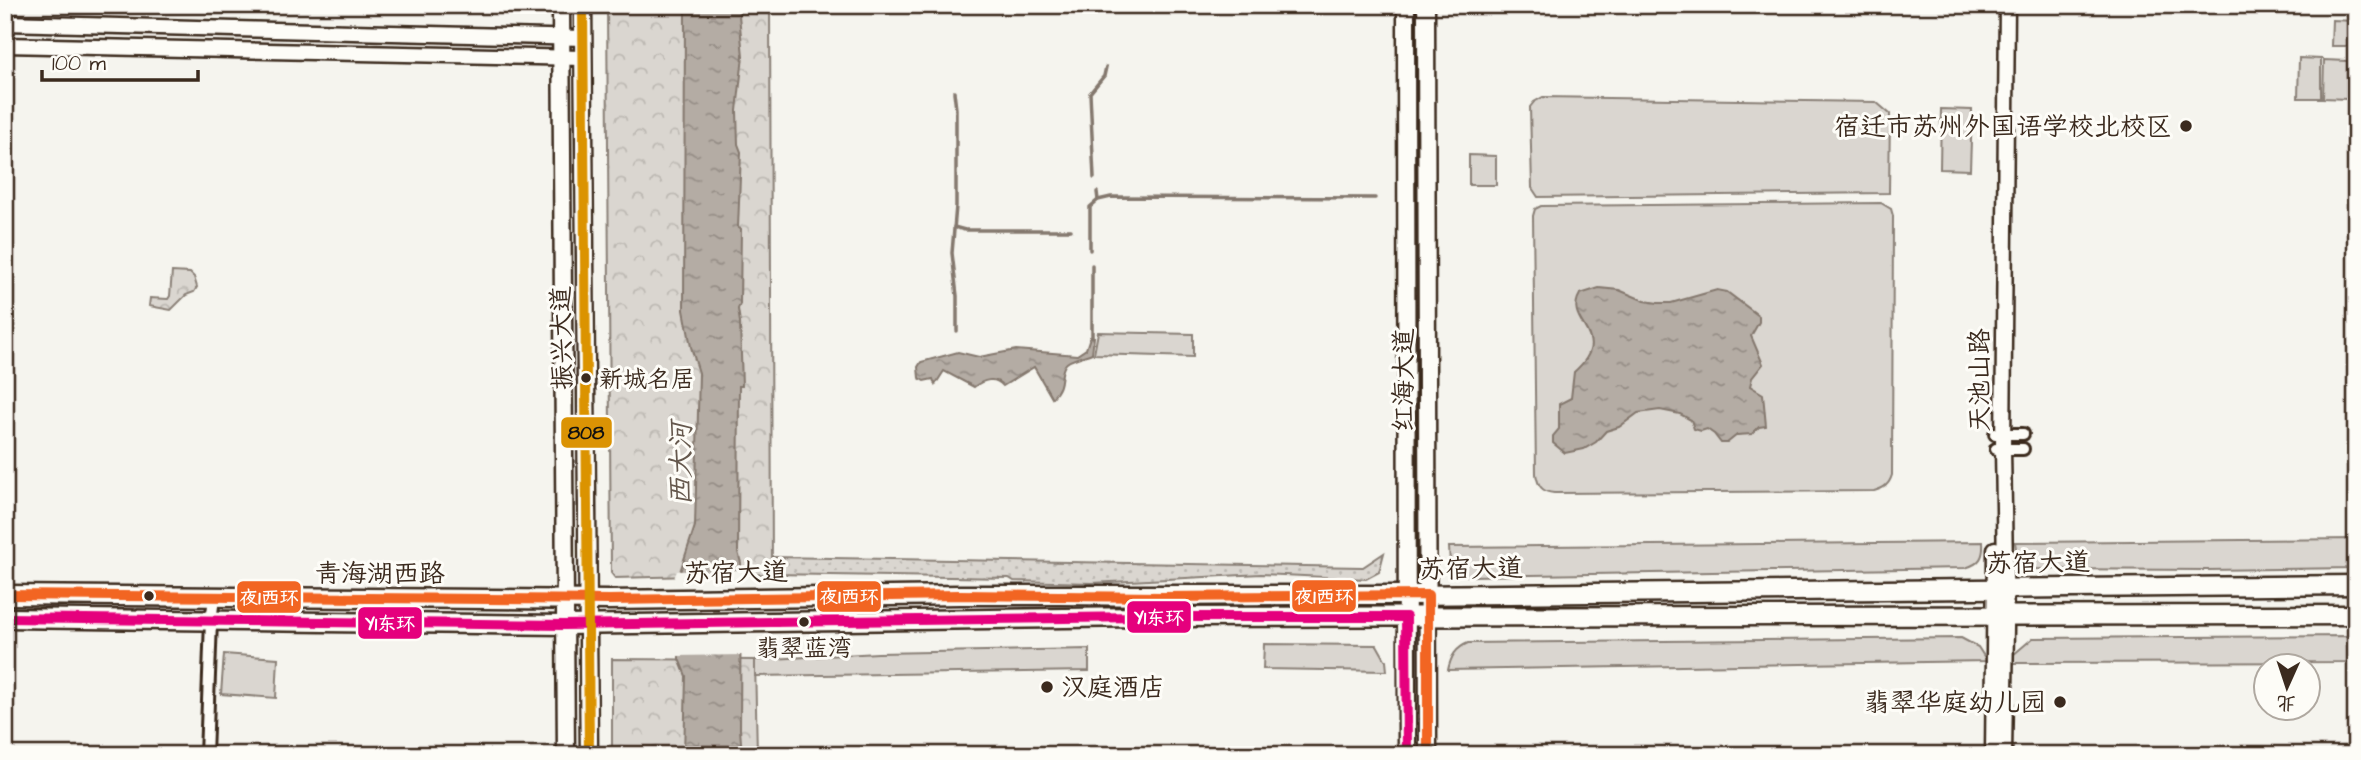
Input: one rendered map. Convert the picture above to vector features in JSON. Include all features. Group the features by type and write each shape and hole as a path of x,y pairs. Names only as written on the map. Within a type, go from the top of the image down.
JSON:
{"main road":[{"name":"振兴大道","path":"561,5 566,755"},
{"name":"振兴大道","path":"583,5 589,755"},
{"name":"红海大道","path":"1406,5 1407,755"},
{"name":"红海大道","path":"1426,5 1428,755"},
{"name":"苏宿大道","path":"587,600 1428,595 2356,585"},
{"name":"青海湖西路","path":"5,595 587,600"},
{"name":"苏宿大道","path":"588,624 1141,617 2356,615"},
{"name":"青海湖西路","path":"5,618 588,624"}],"street":[{"name":"天池山路","path":"1998,5 2000,615 2004,755"},
{"name":"天池山路","path":"2000,442 2007,5"},
{"path":"5,23 583,38"},
{"path":"5,45 583,58"},
{"path":"2000,442 2023,434"},
{"path":"2000,442 2023,449"},
{"path":"206,755 214,598"},
{"path":"1993,755 2000,615"}],"green space":[{"path":"607,5 770,5 772,574 615,578 611,573"},
{"path":"2332,20 2356,21 2356,46 2331,46"},
{"path":"2299,58 2321,59 2321,98 2298,98"},
{"path":"2324,60 2348,61 2347,99 2323,98"},
{"path":"1543,97 1876,102 1890,114 1889,193 1538,197 1532,188 1530,107"},
{"path":"1941,109 1972,110 1970,170 1940,169"},
{"path":"1469,155 1496,156 1496,185 1469,185"},
{"path":"1881,203 1891,209 1893,216 1892,475 1886,486 1874,491 1554,493 1541,488 1536,474 1535,209 1541,206"},
{"path":"172,272 190,273 197,287 194,292 186,295 171,310 149,306 150,298 168,299"},
{"path":"1098,332 1193,334 1193,357 1094,354"},
{"path":"2356,539 2356,568 2207,570 2036,569 2020,560 2015,542"},
{"path":"1983,542 1980,559 1965,568 1469,576 1462,575 1450,564 1449,547"},
{"path":"1384,553 1379,572 1366,579 1261,574 1092,583 1014,581 1009,578 772,574 773,557 1363,567"},
{"path":"2356,636 2356,662 2322,662 2322,652 2252,652 2252,662 2012,663 2013,655 2033,638"},
{"path":"1961,638 1978,647 1987,661 1448,670 1455,653 1468,643"},
{"path":"1264,644 1377,645 1386,661 1387,671 1263,669"},
{"path":"1089,649 1089,671 755,676 755,660 878,653"},
{"path":"224,654 278,658 276,698 221,694"},
{"path":"612,659 755,660 757,755 612,755"}],"water":[{"path":"685,5 738,5 743,56 737,111 738,144 741,152 738,309 742,386 739,386 738,552 741,563 742,755 684,755 686,676 679,659 678,578 695,526 699,373 684,310"},
{"path":"1599,288 1619,290 1645,301 1658,303 1671,303 1717,290 1727,292 1759,316 1759,322 1751,336 1763,364 1752,378 1750,386 1763,394 1766,426 1759,427 1752,434 1737,435 1727,443 1721,443 1707,429 1694,429 1691,420 1680,414 1660,410 1638,413 1619,427 1606,431 1596,442 1584,449 1565,453 1553,443 1553,436 1559,429 1559,404 1571,398 1574,372 1586,359 1591,348 1576,304 1580,294"},
{"path":"1090,337 1094,337 1092,353 1067,363 1059,388 1052,398 1034,367 1003,386 989,380 974,387 944,371 935,385 933,379 924,381 919,378 918,367 921,362 958,352 979,357 1016,350 1077,355 1086,349"}],"pier":[{"path":"744,570 744,655 675,656 674,578 677,571"}],"waterway":[{"path":"1094,178 1090,93 1104,76 1106,67"},
{"path":"954,92 956,206 952,253 957,296 957,331"},
{"path":"1097,192 1098,200"},
{"path":"1090,250 1090,207 1098,200 1111,197 1375,198"},
{"path":"954,227 965,230 1071,230"},
{"path":"1092,265 1092,337"}],"transit line":[{"name":"808","path":"583,5 589,755"},
{"name":"夜1西环","path":"5,595 609,600 960,595 1428,595 1428,755"},
{"name":"Y1东环","path":"5,618 564,625 1141,617 1406,617 1407,755"}],"place":[{"name":"宿迁市苏州外国语学校北校区","path":"2186,126"},
{"name":"新城名居","path":"586,378"},
{"name":"翡翠蓝湾","path":"804,622"},
{"name":"汉庭酒店","path":"1047,687"},
{"name":"翡翠华庭幼儿园","path":"2060,702"}],"water label":[{"name":"西大河","path":"680,464"}]}
